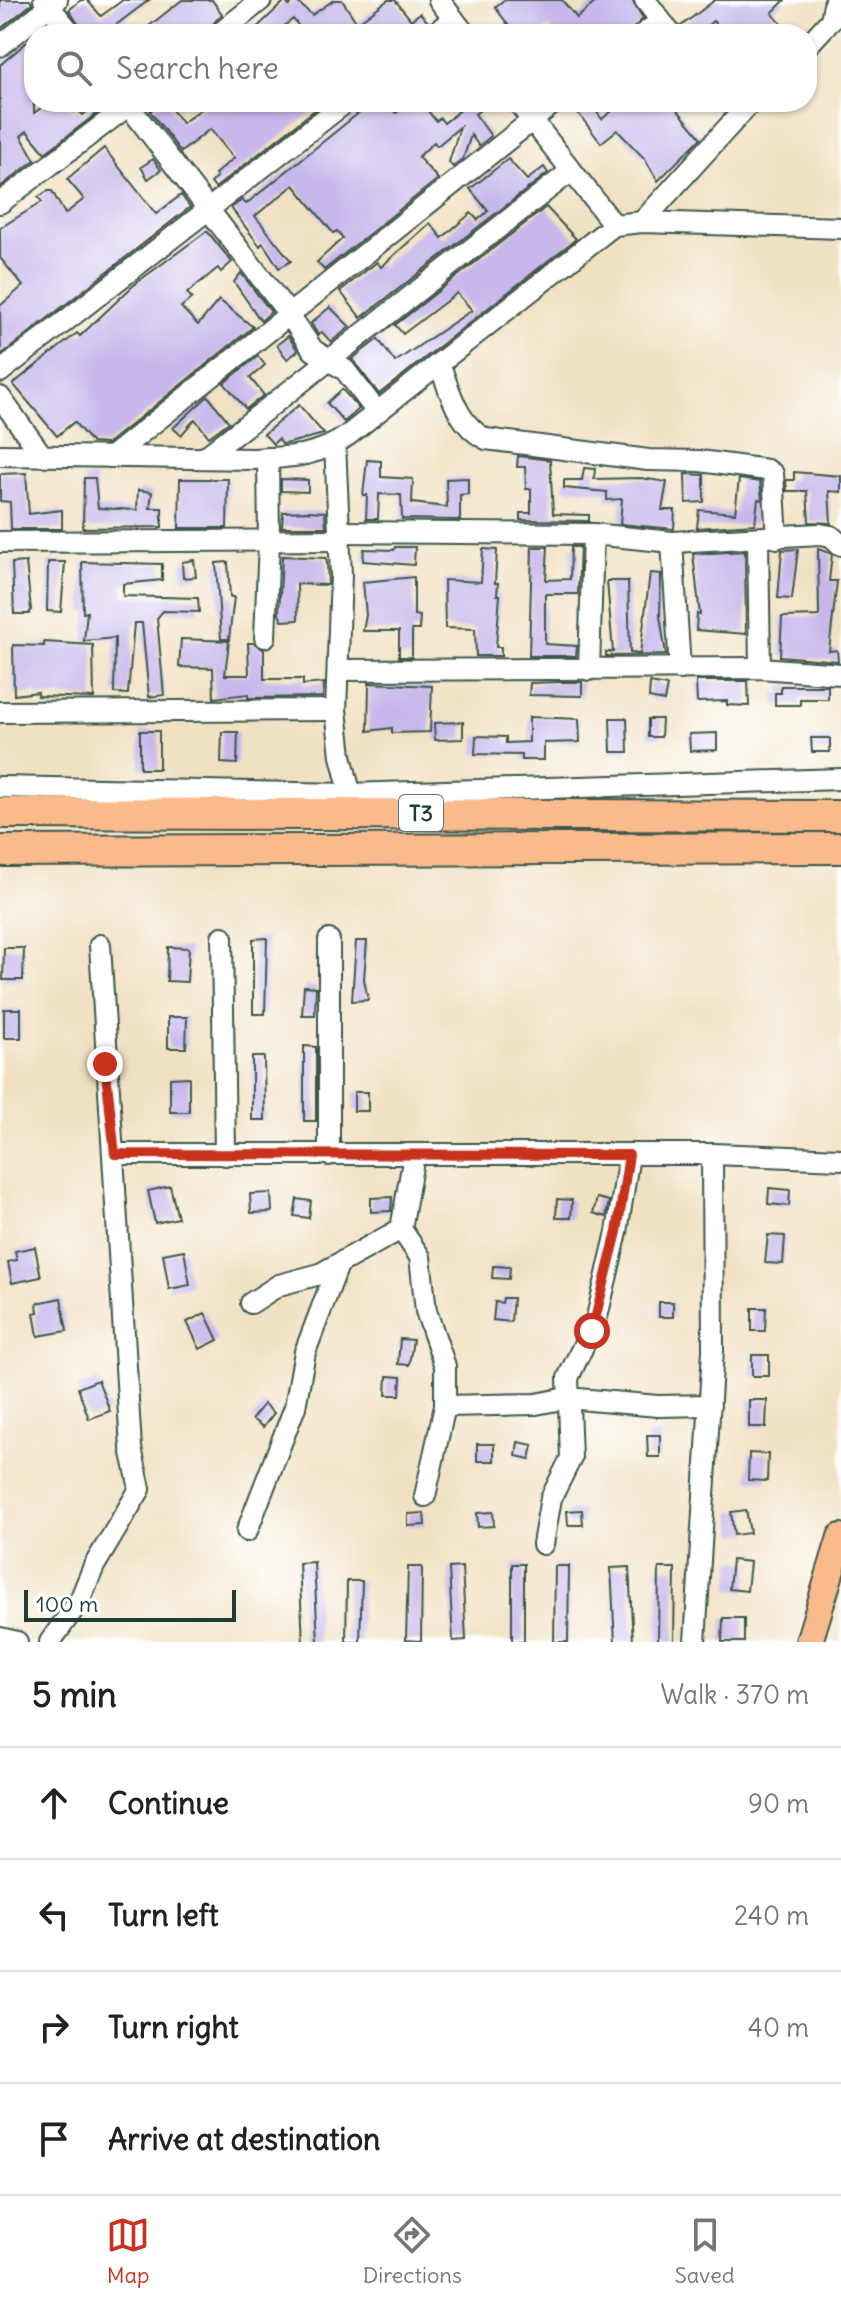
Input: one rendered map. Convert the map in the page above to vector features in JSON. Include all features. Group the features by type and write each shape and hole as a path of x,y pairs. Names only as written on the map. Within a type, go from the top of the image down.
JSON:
{"highway":[{"name":"T3","path":"0,813 352,803 841,816"},
{"name":"T3","path":"0,851 841,848"}],"main road":[{"path":"809,1642 841,1537"}],"street":[{"path":"231,24 261,0"},
{"path":"439,0 457,24"},
{"path":"645,0 664,24"},
{"path":"25,24 50,2 65,24"},
{"path":"817,36 824,29 830,4"},
{"path":"0,46 24,25"},
{"path":"0,203 118,112"},
{"path":"137,112 288,313 305,341 326,360 345,370 377,412"},
{"path":"0,372 333,112"},
{"path":"526,112 614,225"},
{"path":"111,457 542,112"},
{"path":"642,222 733,112"},
{"path":"204,458 571,171"},
{"path":"0,455 296,457 335,444 614,225 642,222 841,228"},
{"path":"439,363 462,420 473,433 486,439 648,460 700,461 767,470 773,474 775,484 767,539 760,668"},
{"path":"0,397 41,454"},
{"path":"335,444 340,536 336,710 352,803"},
{"path":"265,637 268,458"},
{"path":"0,542 269,541 340,536 593,534 672,542 820,534 831,536 841,545"},
{"path":"589,670 593,534"},
{"path":"672,542 680,669"},
{"path":"338,670 760,668 841,674"},
{"path":"0,712 336,710"},
{"path":"0,787 352,803 841,779"},
{"path":"222,937 225,1155"},
{"path":"329,940 329,1155"},
{"path":"50,1642 80,1600 94,1566 140,1489 131,1448 100,945"},
{"path":"115,1154 712,1154 841,1159"},
{"path":"695,1642 710,1405 712,1154"},
{"path":"414,1155 401,1229 420,1257 426,1311 445,1366 445,1406 425,1496"},
{"path":"543,1544 551,1498 571,1458 568,1378 597,1317 617,1232 629,1155"},
{"path":"251,1303 279,1285 320,1274 401,1229"},
{"path":"247,1531 295,1407 305,1352 338,1265"},
{"path":"445,1406 536,1404 567,1398 658,1406 710,1405"},
{"path":"0,1638 17,1642"}],"building":[{"path":"0,0 30,0 32,4 0,29"},
{"path":"81,0 87,0 101,16 123,0 149,0 117,24 78,24 69,10"},
{"path":"182,0 212,0 222,14 213,24 152,24"},
{"path":"295,0 312,15 334,0 342,0 357,23 388,0 395,0 411,20 420,13 428,22 297,24 293,19 287,24 261,24 285,1 289,6"},
{"path":"504,0 562,0 577,18 598,0 632,0 643,18 638,24 508,24 495,7"},
{"path":"715,0 785,0 772,13 781,24 716,24 713,21 710,24 684,24"},
{"path":"24,45 24,112 80,112 83,115 99,112 45,153 27,131 21,136 35,160 0,187 0,65"},
{"path":"151,112 174,112 182,123 197,112 312,112 215,188 211,183 217,177 215,174 234,158 210,129 181,152"},
{"path":"360,112 429,112 436,121 440,118 444,123 458,112 478,112 475,114 491,136 479,146 471,135 463,159 453,167 449,162 460,127 437,146 434,142 418,157 438,179 324,270 317,262 343,238 337,231 333,233 294,185 255,216 291,261 279,268 263,243 260,246 231,208 242,200 246,204"},
{"path":"577,112 597,112 602,119 611,112 679,112 701,138 658,181 645,159 617,130 601,143"},
{"path":"104,148 156,214 181,195 190,207 1,355 0,306 23,286 0,258 0,228 42,202 38,197 48,191 52,191 65,214 84,199 67,179"},
{"path":"153,159 161,170 148,179 141,167"},
{"path":"508,159 527,180 544,167 548,173 361,318 340,291 377,262 381,267 430,223 442,238 471,213 478,220 488,211 470,189"},
{"path":"546,207 576,239 379,394 352,359 378,339 395,362 472,310 457,293 403,334 395,325"},
{"path":"207,231 232,262 221,272 218,268 187,293 192,298 181,307 198,325 219,300 253,327 107,444 92,443 74,422 57,436 13,384 77,333 80,336 136,283"},
{"path":"241,273 271,312 261,321 234,282"},
{"path":"330,307 350,327 331,342 322,332 318,335 311,323"},
{"path":"288,336 298,351 287,359 277,345"},
{"path":"258,356 265,365 250,378 264,395 246,409 224,383"},
{"path":"342,389 359,409 344,422 327,403"},
{"path":"208,396 229,422 209,437 195,419 181,435 173,428"},
{"path":"299,405 324,434 282,444 278,439 273,444 264,434"},
{"path":"518,456 550,460 553,514 589,515 589,521 520,520 520,513 531,513 531,489 526,489 525,467 517,467"},
{"path":"367,460 381,461 381,477 413,479 412,503 447,507 446,479 468,478 468,494 460,495 460,520 402,519 401,495 379,494 378,519 366,519 367,495 363,495"},
{"path":"584,468 595,469 594,479 641,478 667,482 662,510 675,510 674,529 620,524 622,499 607,500 607,492 564,488 564,480 582,480"},
{"path":"794,472 841,476 841,492 829,491 831,523 809,522 807,491 787,491 786,480 794,480"},
{"path":"26,473 29,514 62,510 62,529 11,529 10,502 0,501 0,474"},
{"path":"685,474 704,475 704,502 686,503"},
{"path":"84,478 95,478 98,508 137,510 138,490 152,492 150,508 162,508 162,527 83,528"},
{"path":"180,479 228,479 227,528 179,528"},
{"path":"281,479 308,480 308,492 281,491"},
{"path":"739,479 760,482 762,500 758,499 755,524 697,528 699,510 735,513"},
{"path":"283,512 325,512 326,527 282,527"},
{"path":"395,547 415,547 414,565 363,561 364,549 394,550"},
{"path":"532,547 548,547 546,580 570,579 571,547 580,547 578,594 545,594 545,644 577,646 576,656 529,656"},
{"path":"483,549 497,550 495,583 498,583 497,595 500,595 496,647 501,647 501,656 476,656 475,629 445,628 444,580 481,582"},
{"path":"798,549 792,599 778,598 782,550"},
{"path":"818,549 832,554 829,581 837,581 829,651 837,650 838,661 780,656 782,617 819,616"},
{"path":"745,551 746,634 696,630 697,614 700,615 693,554"},
{"path":"282,556 326,558 328,585 297,584 298,620 282,621 279,614"},
{"path":"194,560 196,577 183,578 182,562"},
{"path":"26,562 31,610 29,614 14,614 12,563"},
{"path":"48,562 65,562 61,612 47,611"},
{"path":"82,562 162,564 162,580 123,584 123,596 198,598 199,612 163,611 157,618 164,695 149,697 142,623 134,623 128,694 114,693 115,638 84,641 87,612 83,613"},
{"path":"228,562 230,597 234,597 229,639 221,639 216,563"},
{"path":"650,573 661,574 660,616 666,655 606,656 606,652 613,652 607,581 628,581 630,653 640,654"},
{"path":"414,577 414,615 420,616 419,630 412,630 412,657 399,657 399,631 363,631 366,615 363,582"},
{"path":"181,639 229,641 225,675 249,675 248,643 254,643 264,650 264,679 303,679 303,685 324,683 323,697 248,698 248,694 214,698 213,668 179,667"},
{"path":"44,642 93,645 94,698 37,696 38,692 14,695 13,645 44,646"},
{"path":"696,681 748,681 749,706 727,705 727,701 697,702"},
{"path":"582,682 582,696 529,695 530,683"},
{"path":"369,683 432,686 430,732 392,733 392,728 368,731"},
{"path":"650,683 667,686 664,701 649,698"},
{"path":"781,686 828,686 828,699 800,699 800,705 775,705 775,693 781,693"},
{"path":"529,717 579,719 580,742 544,743 544,760 522,760 522,755 475,754 476,736 506,737 506,743 529,742"},
{"path":"610,718 627,718 628,752 611,752"},
{"path":"648,719 662,719 661,737 648,737"},
{"path":"463,722 463,739 435,740 434,723"},
{"path":"140,731 159,731 159,769 140,769"},
{"path":"222,732 238,732 237,764 221,763"},
{"path":"717,733 717,750 690,751 689,734"},
{"path":"811,738 830,738 830,752 812,752"},
{"path":"267,938 265,1014 253,1014 253,939"},
{"path":"356,941 367,941 364,979 368,1000 352,1001"},
{"path":"168,947 189,948 187,982 167,981"},
{"path":"4,948 24,948 23,980 3,980"},
{"path":"304,986 316,987 315,1015 302,1015"},
{"path":"4,1009 21,1009 21,1038 4,1038"},
{"path":"168,1017 187,1017 186,1048 168,1048"},
{"path":"304,1046 316,1047 316,1121 304,1121"},
{"path":"252,1057 264,1057 265,1120 252,1120"},
{"path":"189,1077 189,1112 170,1112 170,1078"},
{"path":"354,1092 368,1092 368,1111 354,1111"},
{"path":"170,1186 178,1218 155,1223 148,1191"},
{"path":"769,1188 790,1190 789,1206 768,1204"},
{"path":"271,1193 272,1212 251,1213 250,1194"},
{"path":"392,1197 391,1211 371,1212 371,1198"},
{"path":"597,1198 609,1201 606,1217 593,1213"},
{"path":"297,1199 311,1201 309,1218 294,1216"},
{"path":"557,1199 572,1200 571,1218 556,1218"},
{"path":"768,1235 785,1236 783,1264 765,1263"},
{"path":"35,1247 41,1277 12,1283 8,1262 17,1260 15,1251"},
{"path":"184,1250 190,1285 169,1289 163,1254"},
{"path":"493,1266 510,1267 509,1279 492,1278"},
{"path":"61,1298 67,1331 38,1336 34,1313 38,1312 37,1303"},
{"path":"503,1298 513,1298 511,1322 493,1320 495,1302 502,1303"},
{"path":"659,1302 673,1302 673,1317 659,1317"},
{"path":"752,1308 766,1308 765,1331 752,1331"},
{"path":"205,1313 218,1340 200,1349 187,1322"},
{"path":"400,1339 413,1340 409,1365 398,1364"},
{"path":"752,1355 769,1355 769,1376 752,1376"},
{"path":"387,1376 401,1377 400,1395 386,1395"},
{"path":"98,1380 110,1411 89,1419 78,1388"},
{"path":"749,1400 767,1400 766,1427 749,1427"},
{"path":"264,1404 274,1413 263,1427 252,1419"},
{"path":"647,1435 660,1435 660,1457 648,1457"},
{"path":"518,1442 533,1445 530,1459 516,1456"},
{"path":"477,1444 494,1444 494,1461 477,1461"},
{"path":"749,1453 768,1454 767,1481 748,1480"},
{"path":"582,1510 583,1525 568,1525 567,1511"},
{"path":"746,1510 750,1533 734,1535 731,1512"},
{"path":"493,1512 494,1526 478,1527 477,1513"},
{"path":"424,1513 425,1525 408,1526 408,1514"},
{"path":"732,1560 750,1562 747,1591 729,1589"},
{"path":"314,1562 318,1642 303,1642 299,1563"},
{"path":"512,1564 524,1564 524,1642 512,1642"},
{"path":"555,1566 569,1566 568,1642 554,1642"},
{"path":"408,1567 422,1567 421,1641 406,1640"},
{"path":"462,1567 466,1640 453,1641 449,1568"},
{"path":"629,1567 633,1642 615,1642 611,1568"},
{"path":"659,1568 675,1568 674,1642 658,1642"},
{"path":"347,1581 362,1581 360,1642 346,1642"},
{"path":"723,1618 744,1618 744,1642 722,1642"}],"route":[{"path":"105,1064 115,1154 629,1155 617,1232 592,1331"}]}
